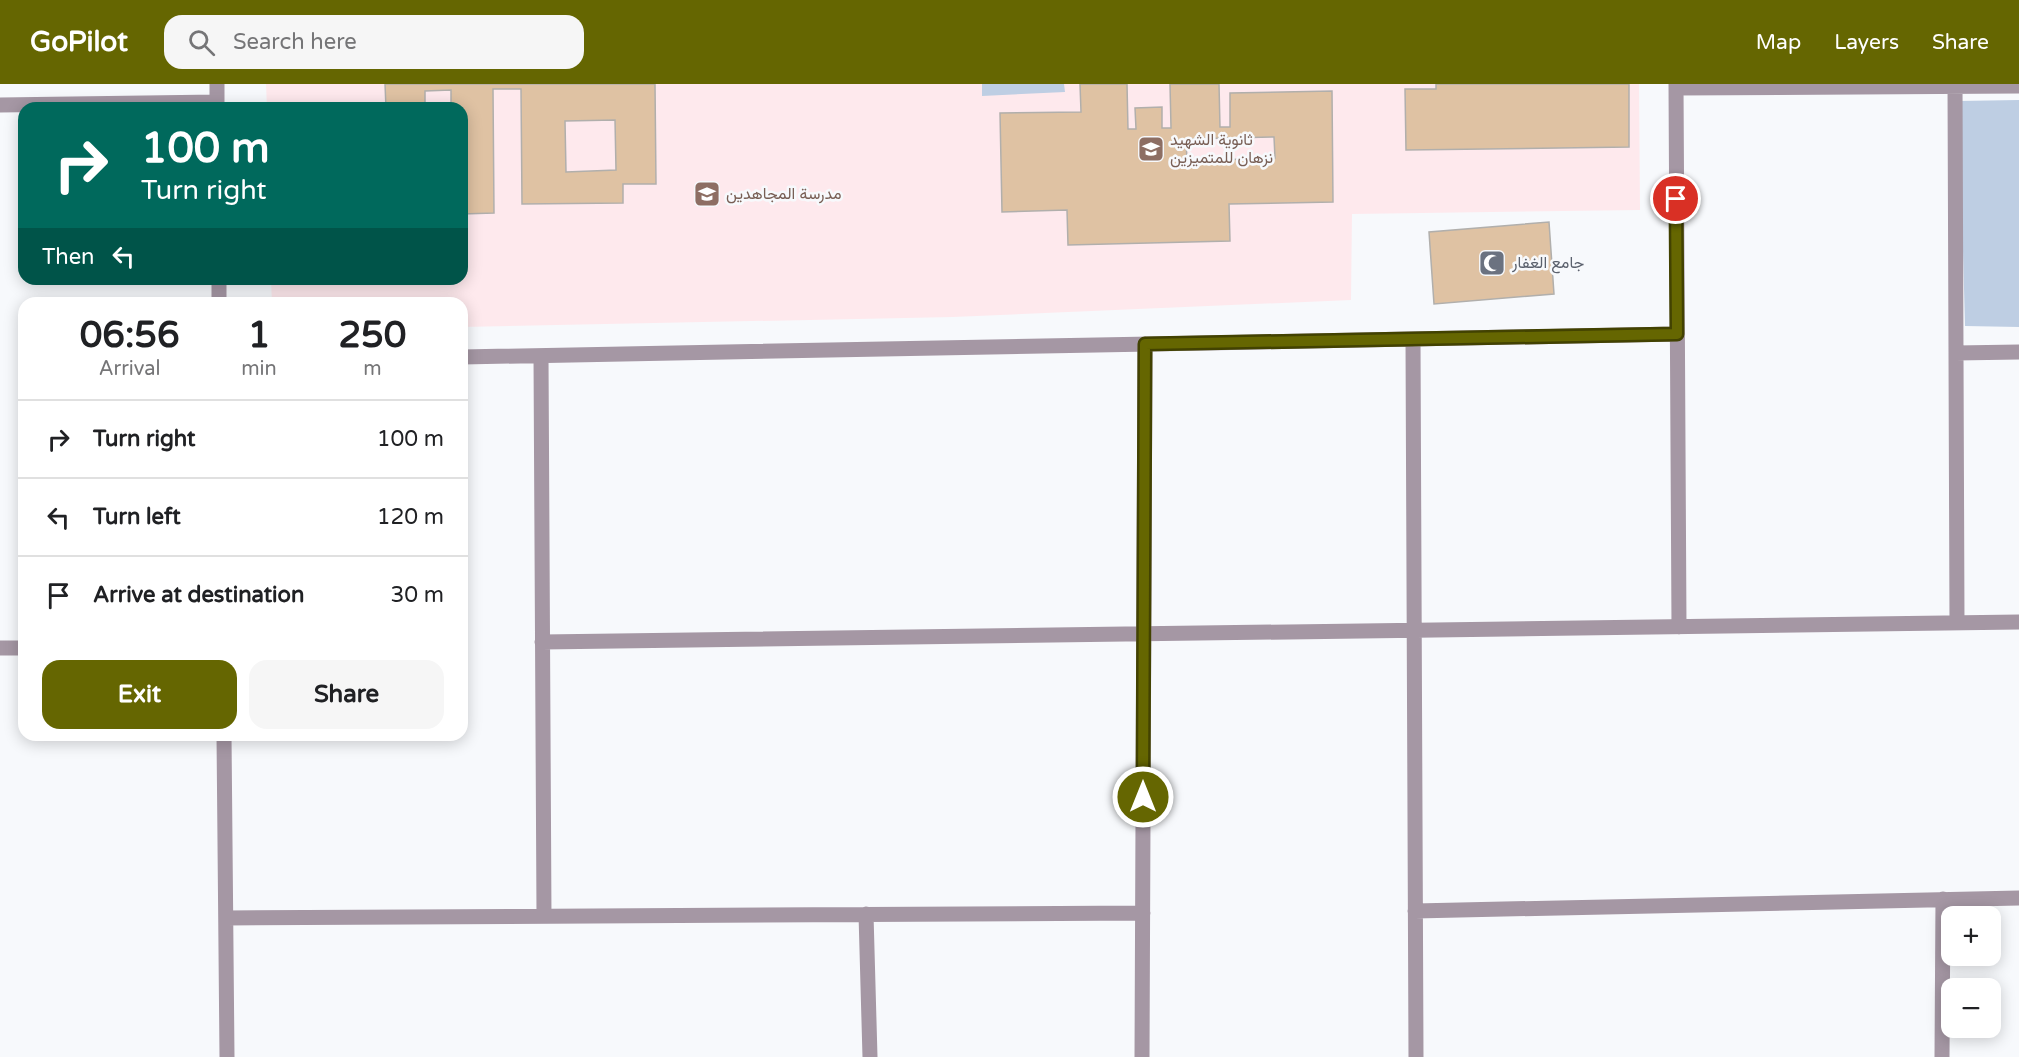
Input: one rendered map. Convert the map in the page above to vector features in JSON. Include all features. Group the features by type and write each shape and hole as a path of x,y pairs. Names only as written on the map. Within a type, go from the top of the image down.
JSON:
{"street":[{"path":"217,84 217,102"},
{"path":"1955,85 1957,623"},
{"path":"1679,627 1676,86 2019,86"},
{"path":"0,105 18,105"},
{"path":"468,357 1677,334"},
{"path":"1413,339 1416,1057"},
{"path":"1142,1057 1145,344"},
{"path":"1956,353 2019,352"},
{"path":"541,356 544,916"},
{"path":"542,642 2019,622"},
{"path":"0,648 18,648"},
{"path":"224,741 227,1057"},
{"path":"1415,911 2019,898"},
{"path":"1942,1057 1943,899"},
{"path":"226,918 1143,913"},
{"path":"866,914 870,1057"}],"shaded area":[{"path":"266,84 1639,84 1640,210 1352,214 1351,300 953,317 468,327 468,297 272,297 271,285 468,285 468,102 267,102"},
{"path":"982,84 1064,84 1065,92 982,96"},
{"path":"2019,100 2019,327 1965,326 1959,101"}],"building":[{"path":"385,84 655,84 656,184 623,184 623,203 522,204 521,89 493,89 494,213 468,214 468,102 451,102 451,90 425,91 425,102 386,102","holes":["615,120 616,170 566,172 565,121"]},
{"path":"1080,84 1127,84 1128,129 1136,129 1135,108 1162,107 1162,128 1171,128 1170,84 1219,84 1220,127 1230,127 1230,93 1332,91 1333,202 1229,204 1230,241 1068,245 1067,210 1002,212 1000,113 1081,112","holes":["1274,137 1275,158 1187,161 1186,139"]},
{"path":"1436,84 1629,84 1629,147 1406,150 1405,89 1436,89"},
{"name":"جامع الغفار","path":"1549,222 1554,294 1434,304 1429,232"}],"place":[{"name":"ثانوية الشهيد نزهان للمتميزين","path":"1151,149"},
{"name":"مدرسة المجاهدين","path":"707,194"},
{"name":"جامع الغفار","path":"1492,263"}],"route":[{"path":"1143,797 1145,344 1677,334 1676,199"}]}
